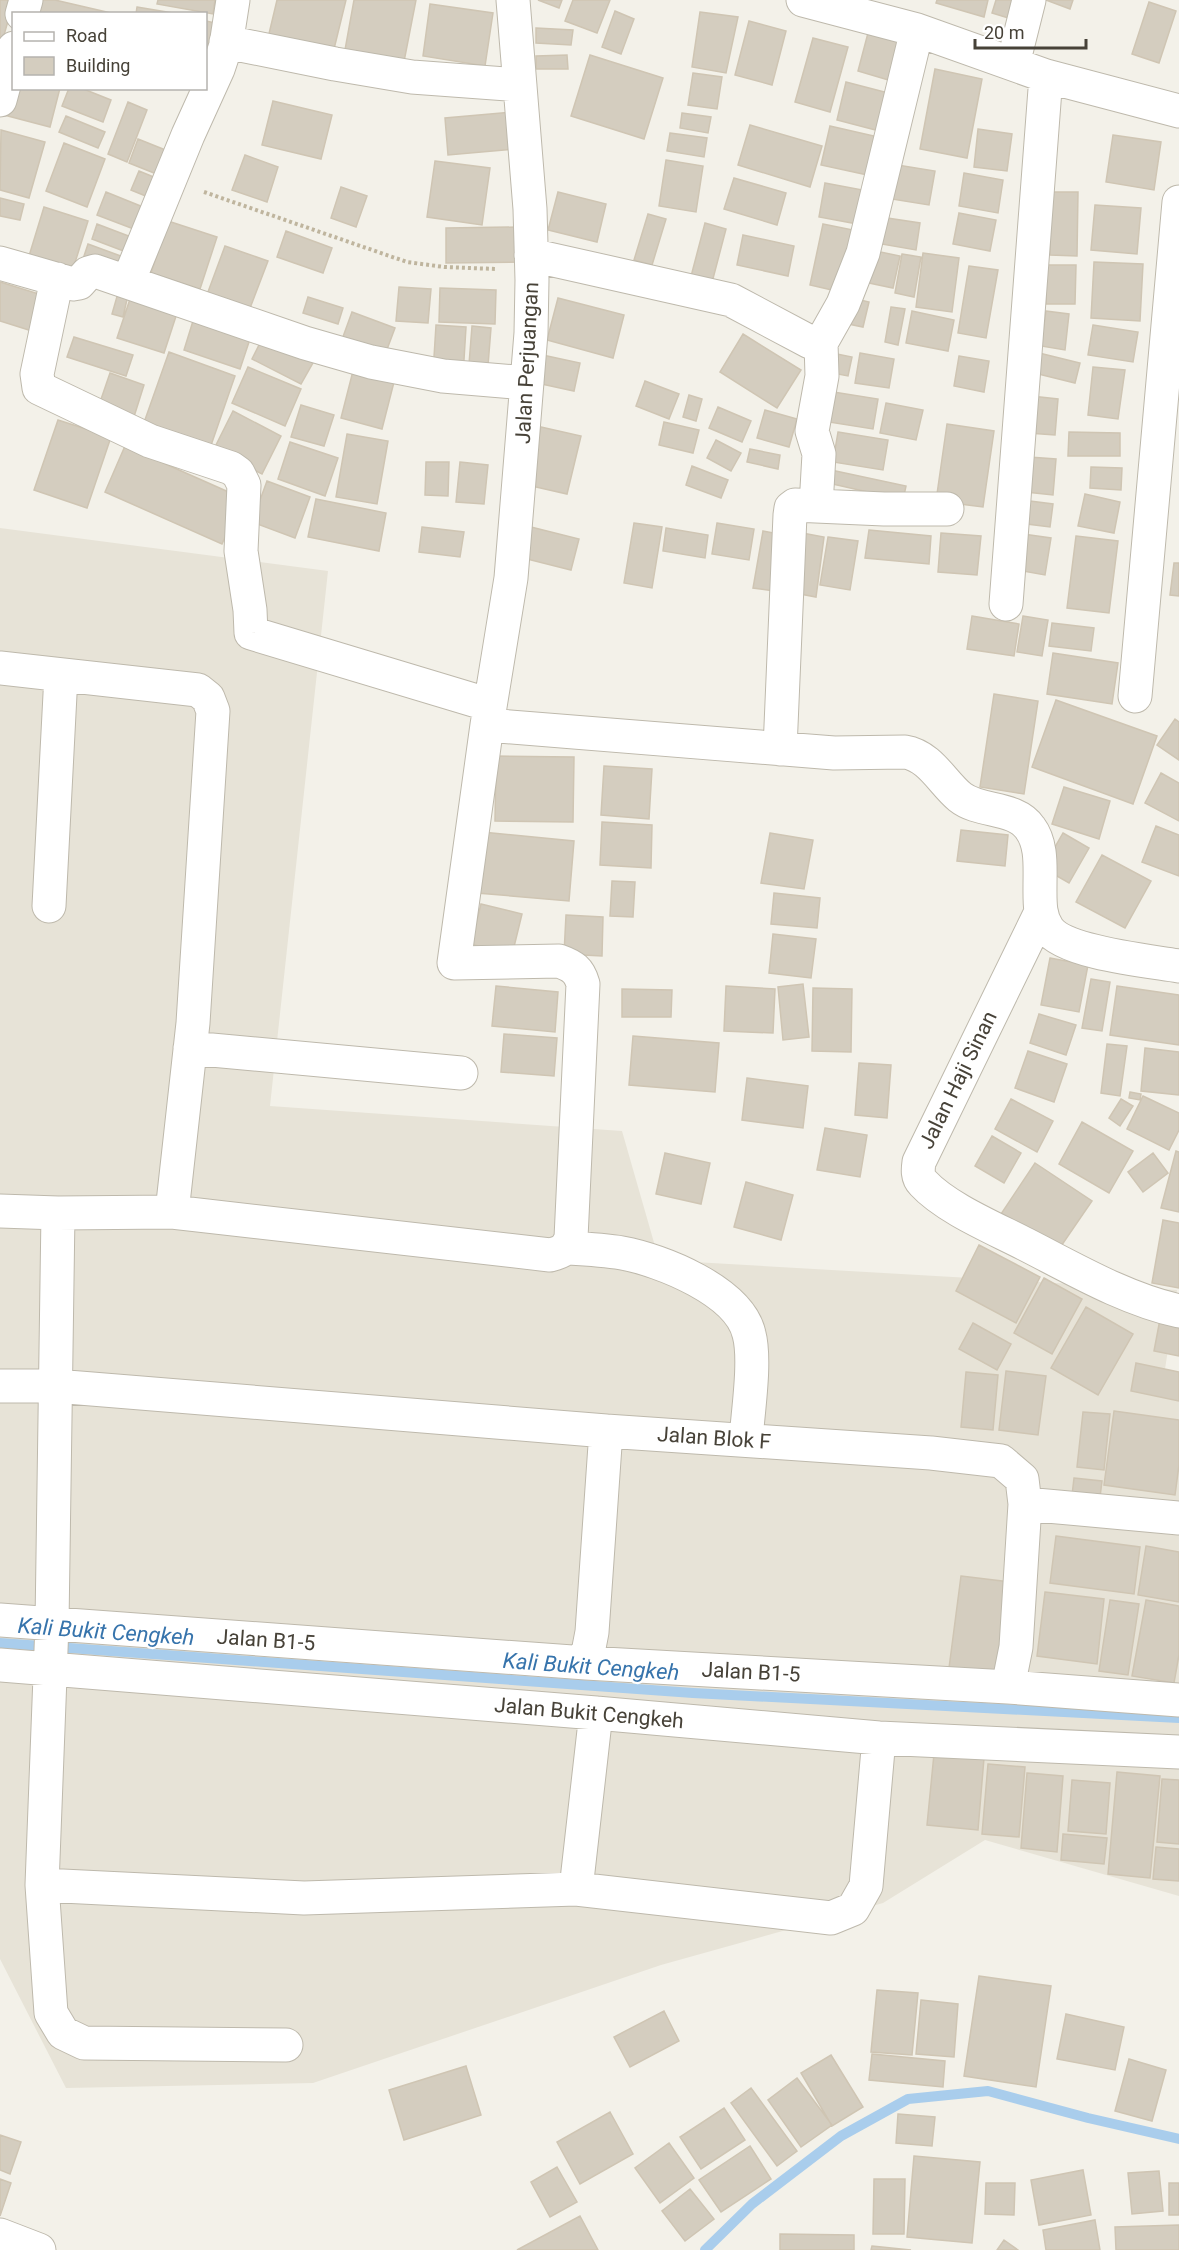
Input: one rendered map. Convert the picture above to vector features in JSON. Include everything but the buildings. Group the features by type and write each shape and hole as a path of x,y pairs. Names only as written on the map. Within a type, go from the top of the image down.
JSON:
{"street":[{"path":"128,282 169,180 218,69 226,42 233,0"},
{"name":"Jalan Perjuangan","path":"513,0 530,209 531,333 511,578 454,963 559,961 573,965 580,975 583,984 571,1238 567,1248"},
{"path":"1013,64 1029,0"},
{"path":"823,2 917,30 1046,76 1179,111"},
{"path":"816,506 819,454 812,431 822,375 821,343 843,304 863,253 917,30"},
{"path":"226,42 412,77 519,85"},
{"path":"0,100 12,55"},
{"path":"1006,604 1046,76"},
{"path":"1135,696 1179,202"},
{"path":"531,262 731,300 810,342 821,343"},
{"path":"0,263 78,284 88,273 95,271 305,343 371,362 417,372 527,383"},
{"path":"57,279 37,375 39,388 150,441 231,468 238,473 243,485 241,551 251,633 489,715 780,749 834,753 916,753 925,759 951,789 966,802 1020,818 1030,826 1036,838 1040,856 1040,914 1049,931 1065,942 1117,957 1179,966"},
{"path":"780,749 791,508 795,505 947,509"},
{"path":"0,668 198,690 208,698 213,711 190,1048 172,1212"},
{"path":"49,906 61,675"},
{"name":"Jalan Haji Sinan","path":"1040,914 919,1162 918,1171 921,1181 936,1194 978,1220 1019,1241 1153,1306 1179,1311"},
{"path":"190,1048 461,1073"},
{"path":"0,1211 172,1212 550,1255 567,1248 622,1253 656,1262 710,1286 740,1315 749,1331 752,1348 746,1439"},
{"path":"58,1213 51,1647 42,1885 51,2013 63,2032 84,2043 286,2045"},
{"name":"Jalan Blok F","path":"0,1386 55,1386 606,1431 931,1453 1001,1461 1022,1479 1025,1504 1016,1647 1008,1687"},
{"path":"586,1662 592,1632 606,1431"},
{"path":"1025,1504 1177,1512"},
{"name":"Jalan B1-5","path":"0,1620 51,1647 586,1662 1008,1687 1179,1700"},
{"name":"Jalan Bukit Cengkeh","path":"0,1665 51,1647 596,1713 879,1738 1179,1752"},
{"path":"576,1889 596,1713"},
{"path":"42,1885 304,1898 576,1889 831,1918 854,1909 866,1886 879,1738"},
{"path":"0,2235 39,2250"}],"path":[{"path":"169,180 420,265 531,262"}],"shaded area":[{"path":"0,528 328,571 270,1106 622,1131 659,1260 1177,1290 1162,1389 1179,1391 1179,1896 985,1840 883,1903 661,1965 313,2083 66,2088 0,1959"}],"waterway":[{"name":"Kali Bukit Cengkeh","path":"0,1643 693,1693 1179,1718"},
{"path":"705,2250 752,2204 841,2136 908,2099 988,2091 1088,2118 1179,2139"}]}
